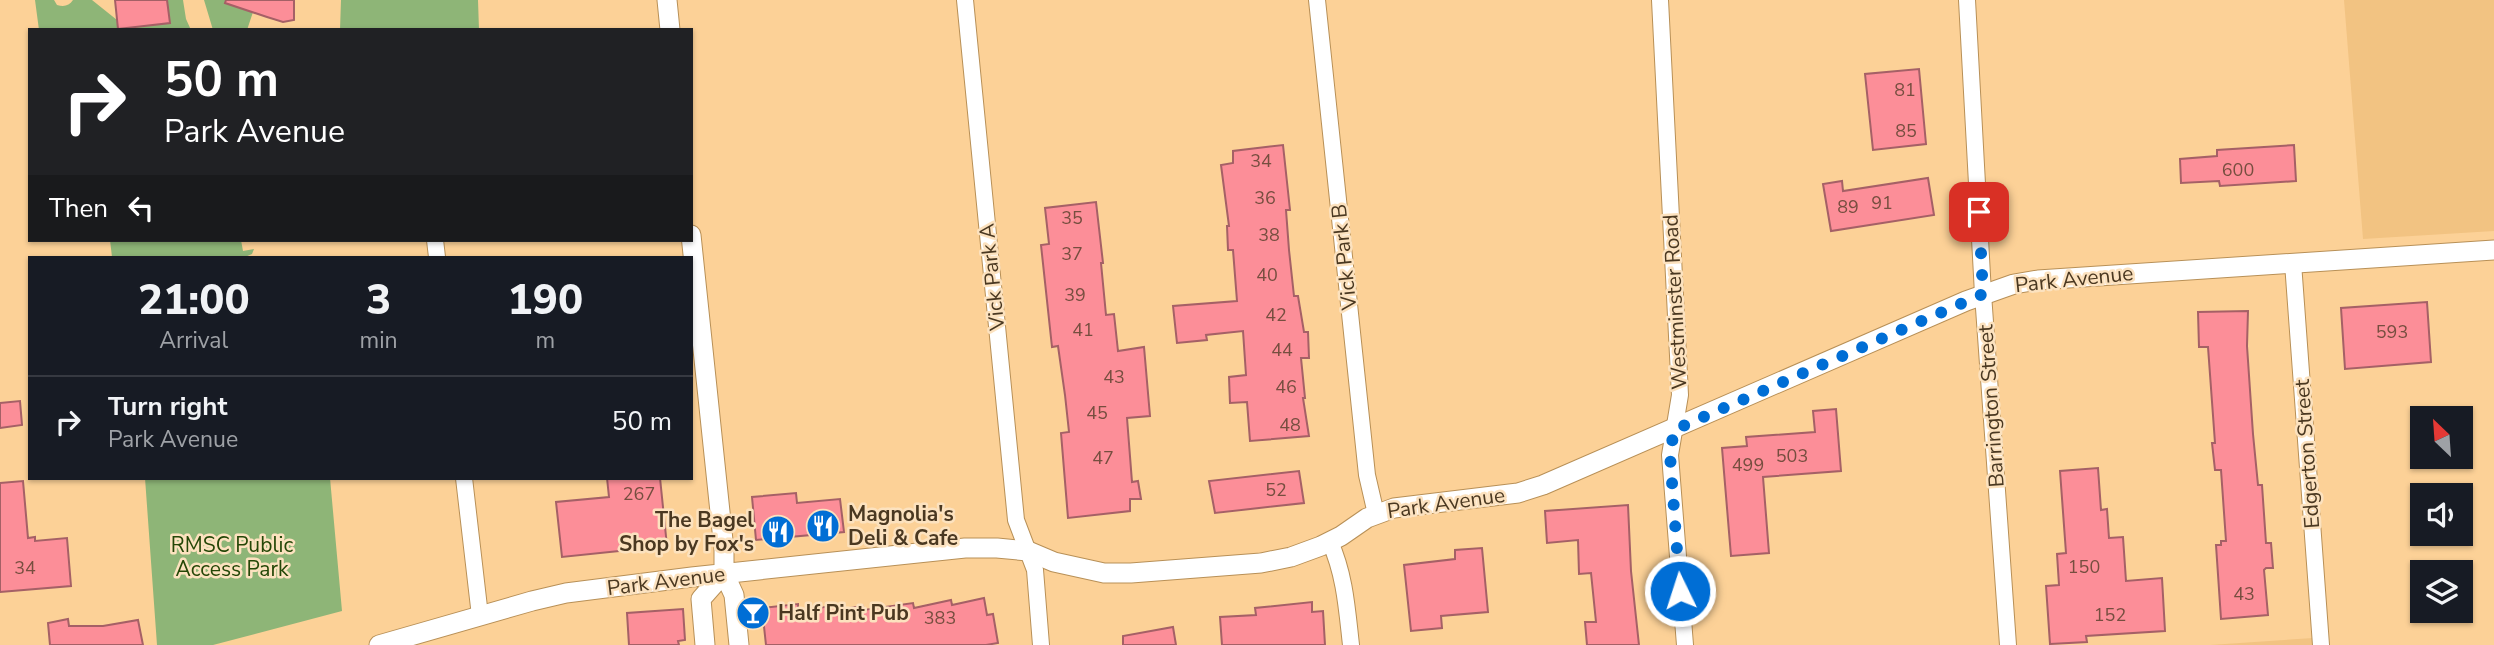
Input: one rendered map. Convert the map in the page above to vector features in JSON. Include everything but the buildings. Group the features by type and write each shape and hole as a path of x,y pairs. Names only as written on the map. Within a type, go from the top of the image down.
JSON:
{"street":[{"path":"667,0 670,28"},
{"name":"Vick Park A","path":"965,0 1016,520 1038,587 1041,645"},
{"name":"Vick Park B","path":"1317,0 1368,479 1376,514"},
{"name":"Westminster Road","path":"1660,0 1680,395 1670,455 1685,645"},
{"name":"Barrington Street","path":"1967,0 1983,294 2008,645"},
{"path":"692,242 724,550 724,573 734,595 739,645"},
{"name":"Park Avenue","path":"379,645 566,593 724,573 965,548 1028,551 1076,568 1104,573 1276,560 1305,553 1330,542 1376,514 1403,506 1531,489 1674,430 1983,294 2014,284 2038,280 2494,250"},
{"name":"Edgerton Street","path":"2293,263 2321,645"},
{"path":"464,480 480,616"},
{"path":"1330,542 1343,580 1352,645"},
{"path":"705,645 701,599 724,573"}],"shaded area":[{"path":"2344,0 2494,0 2494,231 2363,239"},
{"path":"2313,638 2313,645 2210,645"}],"green space":[{"path":"35,0 54,0 57,5 62,6 73,0 92,0 117,20 119,28 39,28"},
{"path":"167,0 183,0 190,28 127,28 169,23"},
{"path":"204,0 238,0 253,12 248,28 212,28"},
{"path":"341,0 478,0 479,28 340,28"},
{"path":"110,242 241,242 243,251 254,249 247,256 112,256"},
{"name":"RMSC Public Access Park","path":"145,480 330,480 342,611 213,645 157,645"}],"place":[{"name":"Magnolia's Deli & Cafe","path":"823,526"},
{"name":"The Bagel Shop by Fox's","path":"778,532"},
{"name":"Half Pint Pub","path":"753,613"}],"route":[{"path":"1680,591 1670,455 1674,430 1983,294 1979,212"}]}
